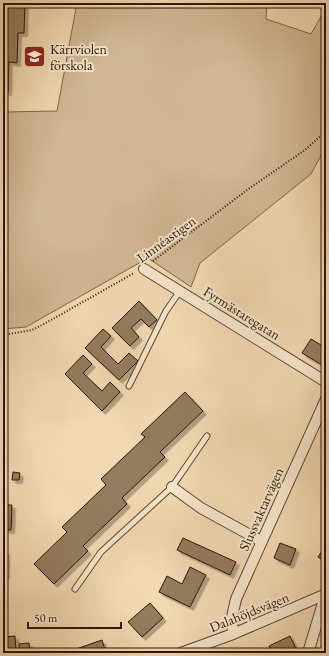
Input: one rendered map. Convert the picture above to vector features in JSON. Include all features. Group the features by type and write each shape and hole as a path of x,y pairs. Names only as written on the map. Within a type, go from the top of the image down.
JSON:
{"street":[{"name":"Fyrmästaregatan","path":"144,269 326,382"},
{"name":"Slussvaktarvägen","path":"233,634 232,617 236,599 326,399"},
{"path":"172,487 200,508 261,541"},
{"path":"308,653 326,594"},
{"name":"Dalahöjdsvägen","path":"181,653 233,634 326,594"}],"lane":[{"path":"129,386 166,311 180,291"},
{"path":"75,589 101,552 172,487 207,436"}],"path":[{"name":"Linnéastigen","path":"3,335 32,330 123,278 144,269 247,190 305,150 326,132"}],"shaded area":[{"path":"77,3 267,3 266,19 311,34 326,8 326,146 311,174 200,263 191,287 148,258 26,327 3,329 3,112 57,111"}],"building":[{"path":"4,3 25,3 24,33 18,33 17,63 9,62 8,92 4,92 3,99"},
{"path":"139,301 157,320 149,327 141,319 131,328 139,337 130,346 112,328"},
{"path":"103,329 111,336 101,347 118,364 129,353 138,361 119,380 85,348"},
{"path":"311,339 326,348 326,362 324,366 302,353"},
{"path":"83,355 92,364 83,373 102,391 110,382 120,392 102,411 65,374"},
{"path":"185,392 203,411 160,452 165,457 122,498 127,504 83,546 88,551 54,584 34,564 67,532 62,527 106,485 101,479 145,437 141,434"},
{"path":"13,472 20,473 19,480 12,480"},
{"path":"3,505 12,505 11,530 3,529"},
{"path":"183,538 236,562 230,575 177,550"},
{"path":"280,543 296,549 290,565 274,558"},
{"path":"326,545 326,562 318,557"},
{"path":"3,551 6,551 6,575 3,575"},
{"path":"190,567 206,575 190,607 159,592 167,576 182,584"},
{"path":"150,603 163,618 142,637 128,622"},
{"path":"15,636 16,653 5,653 3,641 5,641 5,637"},
{"path":"290,636 298,653 272,653 269,646"},
{"path":"102,640 106,653 78,653 76,649"},
{"path":"29,643 30,653 20,653 19,644"}],"place":[{"name":"Kärrviolen förskola","path":"35,57"}]}
